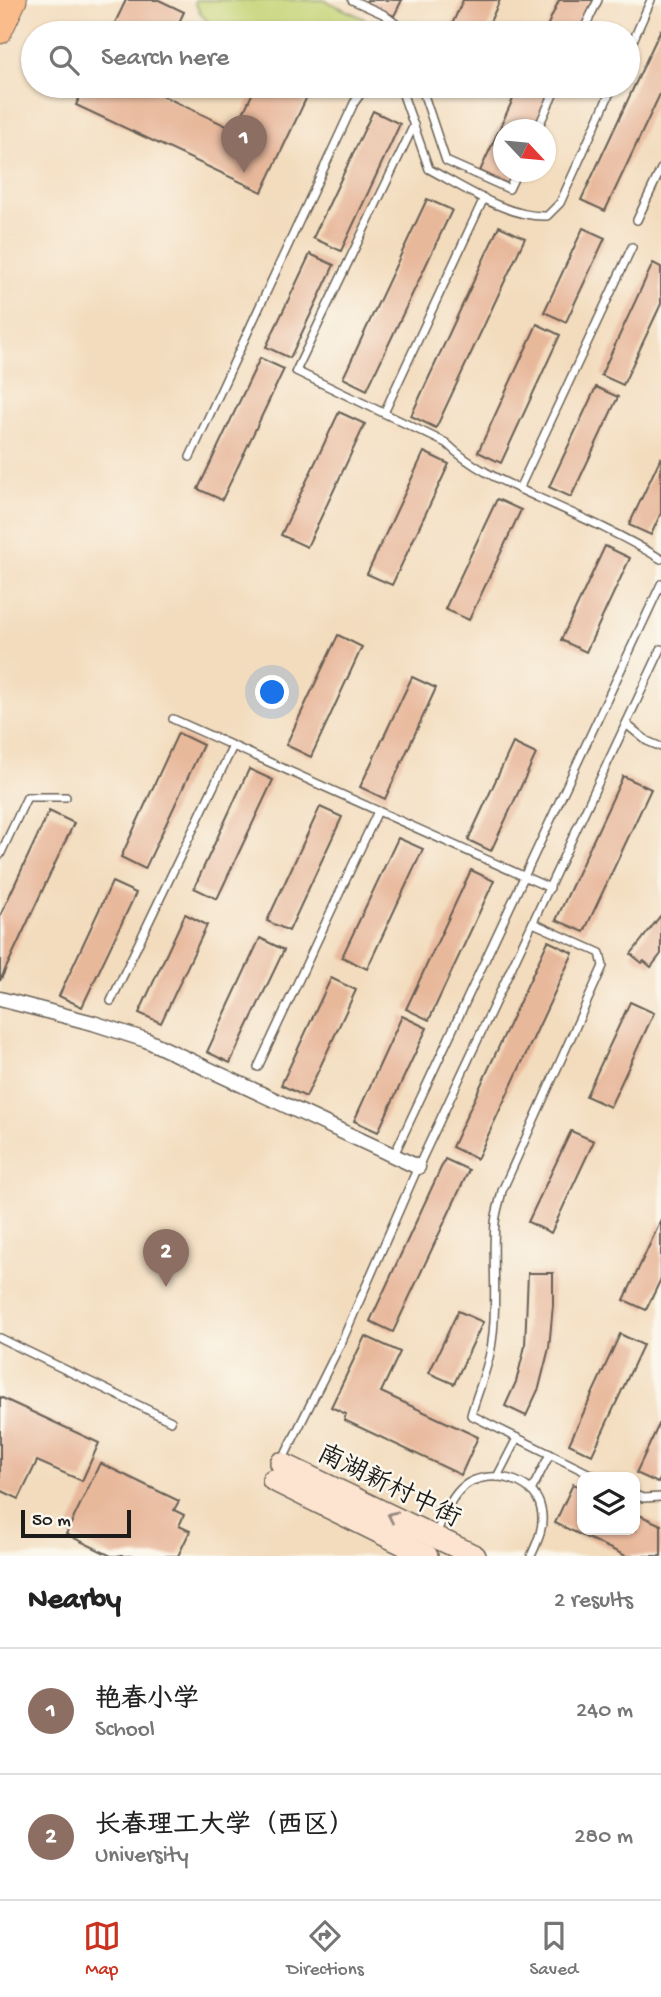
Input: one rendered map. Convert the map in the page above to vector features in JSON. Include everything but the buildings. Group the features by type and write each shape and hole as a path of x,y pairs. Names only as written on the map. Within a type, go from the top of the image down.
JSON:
{"main road":[{"path":"0,32 15,0"}],"street":[{"path":"0,999 146,1040 418,1167"},
{"name":"南湖新村中街","path":"277,1472 430,1549 475,1556"}],"lane":[{"path":"352,0 392,21"},
{"path":"588,21 598,0"},
{"path":"640,25 651,0"},
{"path":"190,457 358,98"},
{"path":"404,98 429,169 499,205 534,216 547,216 560,203 608,98"},
{"path":"425,98 446,161 493,182"},
{"path":"542,119 552,98"},
{"path":"414,125 296,371 446,443 464,460 519,489 630,540 661,559"},
{"path":"637,220 661,169"},
{"path":"493,182 509,189 512,182"},
{"path":"384,413 484,198"},
{"path":"519,489 632,247"},
{"path":"394,1156 661,584"},
{"path":"277,1472 342,1340 418,1167 660,654"},
{"path":"173,719 550,888"},
{"path":"626,724 647,741 661,747"},
{"path":"111,1001 233,746"},
{"path":"0,855 27,797 66,797"},
{"path":"258,1067 378,811"},
{"path":"533,923 600,953 603,966 502,1191 495,1221 495,1311 492,1343 471,1415 586,1472"},
{"path":"0,1339 171,1421"},
{"path":"497,1477 517,1438"},
{"path":"531,1490 550,1454"},
{"path":"430,1549 449,1505 464,1486 483,1477 497,1477 517,1482 531,1490 539,1500 542,1525 531,1556"},
{"path":"640,1497 661,1497"}],"green space":[{"path":"195,0 324,0 365,19 207,21"}],"place":[{"name":"艳春小学","path":"244,173"},
{"name":"长春理工大学（西区）","path":"166,1287"}]}
